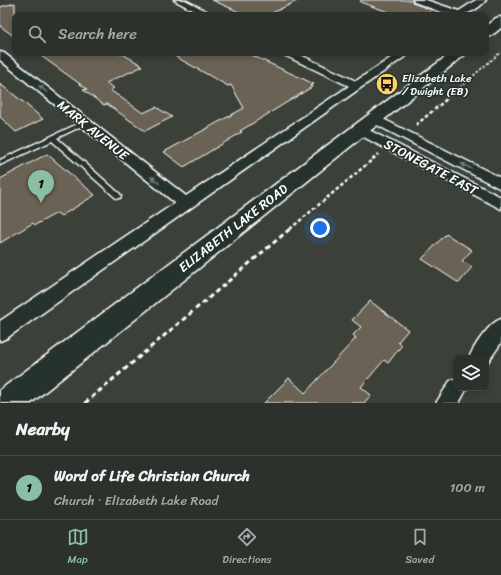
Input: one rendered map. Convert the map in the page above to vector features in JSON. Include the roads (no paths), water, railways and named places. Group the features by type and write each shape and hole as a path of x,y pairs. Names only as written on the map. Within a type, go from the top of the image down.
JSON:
{"main road":[{"path":"489,31 501,21"},
{"name":"ELIZABETH LAKE ROAD","path":"7,403 456,56"}],"street":[{"path":"178,0 203,12"},
{"path":"417,0 451,12"},
{"path":"464,12 482,0"},
{"name":"MARK AVENUE","path":"0,55 186,204"},
{"path":"294,56 357,86"},
{"path":"0,332 401,56"},
{"path":"368,124 404,134 501,184"},
{"name":"STONEGATE EAST","path":"368,124 390,145 501,204"},
{"path":"481,355 500,330"},
{"path":"447,403 455,391"}],"lane":[{"path":"0,163 84,123"},
{"path":"54,138 118,196"}],"place":[{"name":"Elizabeth Lake / Dwight (EB)","path":"387,84"},
{"name":"Word of Life Christian Church","path":"41,203"}]}
